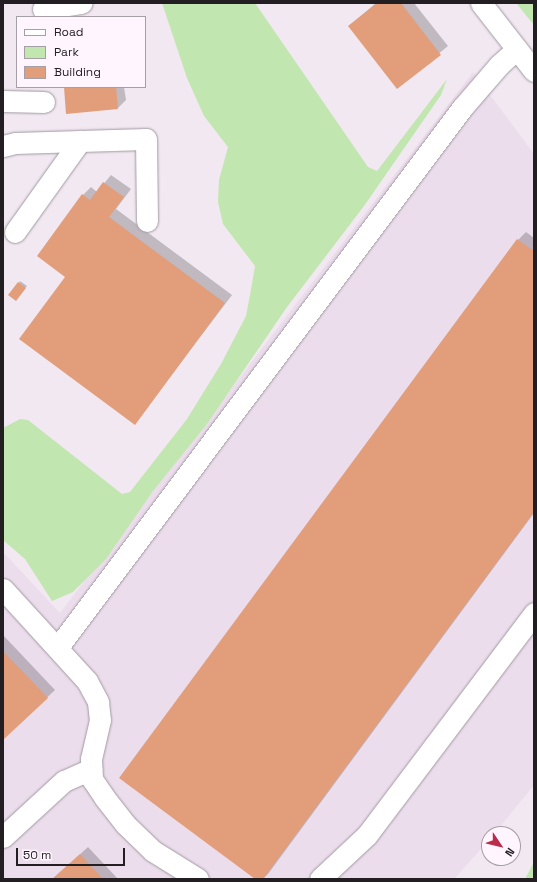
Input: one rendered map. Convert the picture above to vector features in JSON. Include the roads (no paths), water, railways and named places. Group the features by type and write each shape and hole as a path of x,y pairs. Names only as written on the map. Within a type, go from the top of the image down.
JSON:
{"street":[{"path":"43,9 82,3"},
{"path":"481,3 534,71"},
{"path":"58,648 462,108 499,65 517,49"},
{"path":"3,101 44,102"},
{"path":"3,146 15,143 146,139 147,221"},
{"path":"15,232 80,141"},
{"path":"3,589 87,681 98,702 100,720 90,760 92,779 125,824 153,851 198,879"},
{"path":"320,879 367,835 534,613"},
{"path":"3,837 64,781 92,769"}]}
